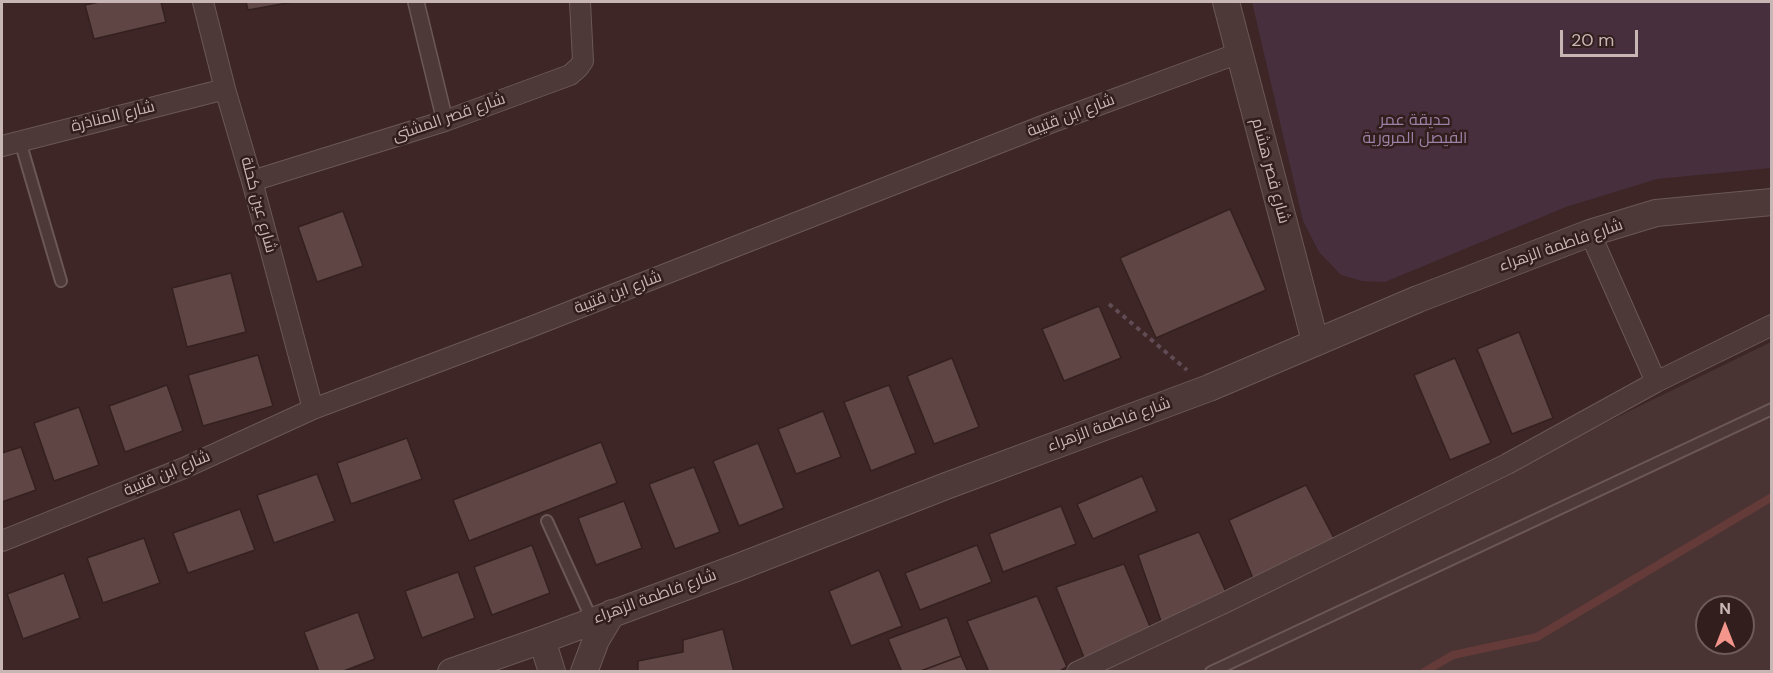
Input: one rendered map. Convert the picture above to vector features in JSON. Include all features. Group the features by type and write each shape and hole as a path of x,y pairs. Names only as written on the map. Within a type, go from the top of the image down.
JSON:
{"street":[{"name":"شارع عين كحلة","path":"203,2 313,409"},
{"path":"416,2 446,121"},
{"name":"شارع قصر المشتى","path":"252,181 446,121 570,75 579,68 583,61 580,2"},
{"name":"شارع قصر هشام","path":"1226,2 1315,341"},
{"name":"شارع ابن قتيبة","path":"2,541 184,468 313,409 562,315 1050,123 1239,53"},
{"name":"شارع المناذرة","path":"11,143 225,89"},
{"name":"شارع فاطمة الزهراء","path":"451,672 490,666 542,640 1209,388 1418,299 1590,233 1656,213 1772,202"},
{"path":"1590,233 1656,382"},
{"path":"1077,672 1226,602 1507,464 1656,382 1772,326"},
{"path":"585,672 602,617"},
{"path":"542,640 552,672"}],"lane":[{"path":"11,143 61,281"},
{"path":"1211,672 1772,409"},
{"path":"547,522 602,617"}],"path":[{"path":"1109,304 1209,388"}],"shaded area":[{"path":"1771,342 1771,671 1091,672 1447,500"}],"green space":[{"name":"حديقة عمر الفيصل المرورية","path":"1252,2 1771,2 1771,168 1657,179 1566,207 1385,282 1362,281 1341,275 1319,252 1303,221"}],"building":[{"path":"99,2 161,2 166,22 94,39 85,5"},
{"path":"246,2 293,2 248,10"},
{"path":"1230,209 1266,290 1156,338 1120,258"},
{"path":"343,211 363,266 317,282 298,227"},
{"path":"231,273 246,332 187,347 172,288"},
{"path":"1099,306 1121,358 1064,381 1042,329"},
{"path":"1519,332 1553,418 1512,434 1477,349"},
{"path":"258,355 273,406 203,426 188,375"},
{"path":"952,358 979,427 934,444 907,376"},
{"path":"1455,358 1491,443 1450,460 1414,375"},
{"path":"167,385 183,431 125,452 109,406"},
{"path":"889,385 916,453 871,471 844,402"},
{"path":"79,407 99,465 54,481 34,423"},
{"path":"823,411 841,457 796,474 778,429"},
{"path":"407,438 422,479 351,504 337,463"},
{"path":"601,442 617,483 469,541 453,500"},
{"path":"758,443 784,508 739,526 713,461"},
{"path":"21,447 36,490 2,502 2,453"},
{"path":"694,467 720,532 675,549 649,484"},
{"path":"317,474 335,521 274,543 257,495"},
{"path":"1142,476 1157,511 1093,539 1077,504"},
{"path":"1306,485 1335,540 1254,581 1229,520"},
{"path":"624,501 642,548 596,565 578,518"},
{"path":"1061,506 1076,544 1003,572 989,534"},
{"path":"240,509 255,550 188,573 173,533"},
{"path":"1199,532 1226,592 1162,624 1138,555"},
{"path":"144,538 160,583 103,603 87,558"},
{"path":"532,545 550,593 492,615 474,567"},
{"path":"977,545 992,582 920,610 905,573"},
{"path":"1124,564 1151,629 1085,660 1056,587"},
{"path":"879,570 902,626 851,646 829,591"},
{"path":"458,572 475,618 422,638 405,591"},
{"path":"64,573 80,618 23,639 7,594"},
{"path":"1037,596 1067,667 1058,672 989,672 967,621"},
{"path":"358,612 375,659 341,672 319,672 304,632"},
{"path":"947,617 961,656 918,672 902,672 888,639"},
{"path":"723,629 734,672 638,672 638,661 683,652 683,640"},
{"path":"961,656 968,672 918,672"}],"waterway":[{"path":"1424,672 1453,655 1537,637 1772,497"}]}
